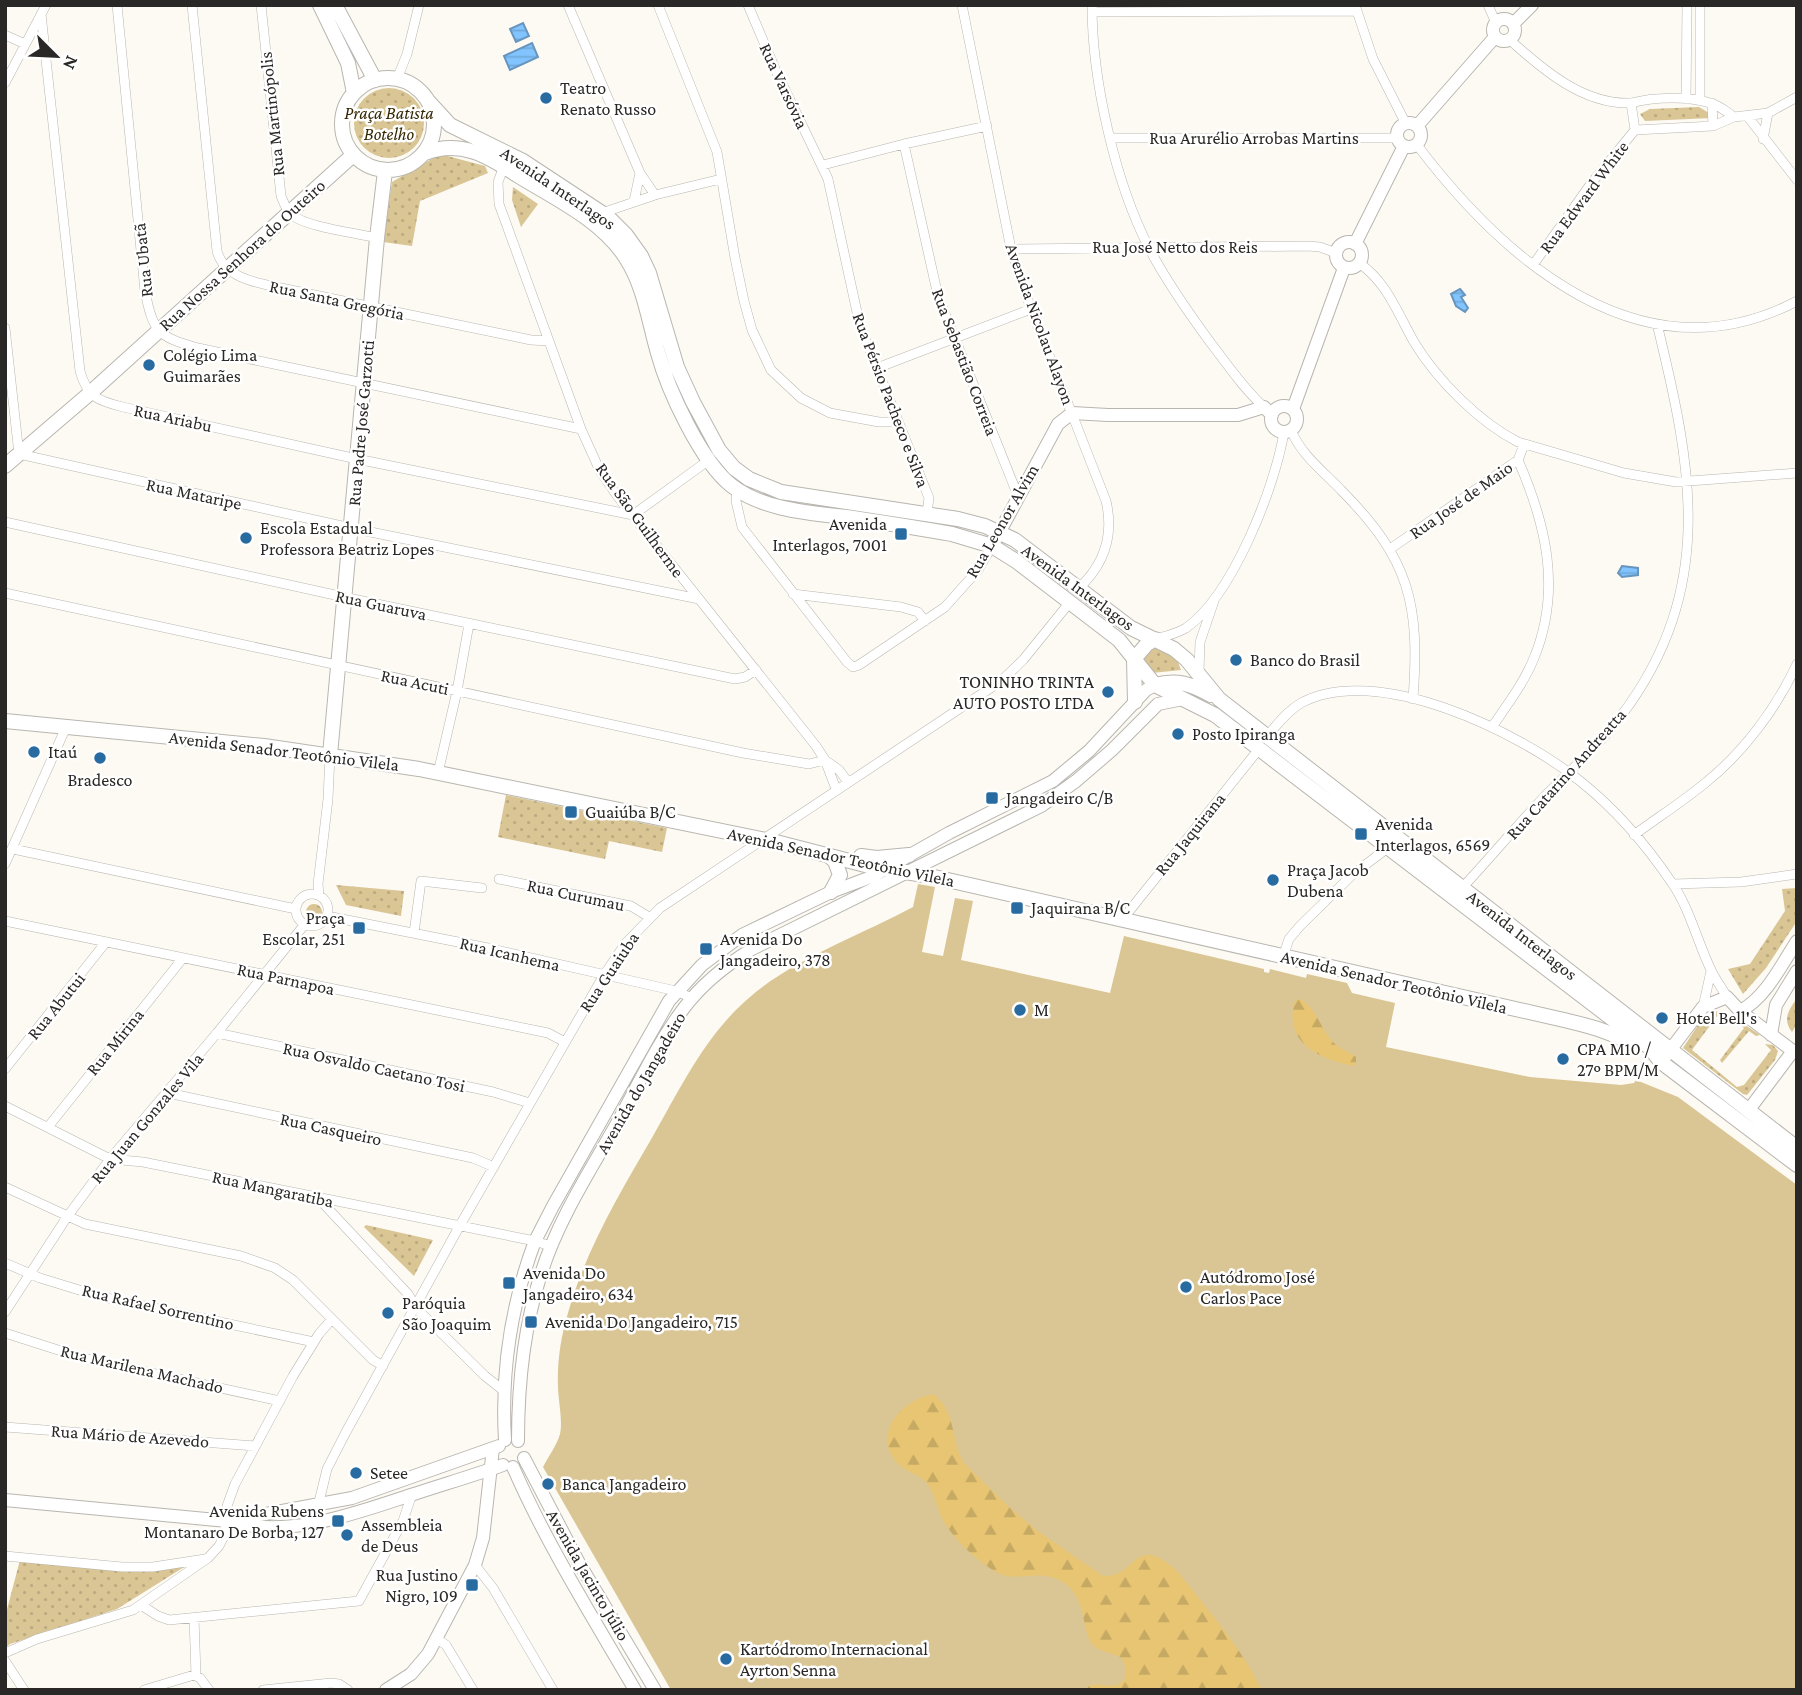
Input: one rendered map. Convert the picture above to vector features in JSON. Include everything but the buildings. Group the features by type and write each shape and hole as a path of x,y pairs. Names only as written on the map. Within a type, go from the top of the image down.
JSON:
{"main road":[{"path":"320,5 348,63 354,93"},
{"path":"335,5 374,80"},
{"path":"397,79 409,83 428,101 433,113 434,127 425,153 414,163 400,169 386,171 367,166 353,155 344,140 342,124 345,107 354,93 374,80 397,79"},
{"name":"Avenida Interlagos","path":"428,101 450,125 503,149 595,217 627,259 640,289 663,372 676,401 709,460 719,474 737,489 779,507 953,534 992,546 1119,640 1154,685 1200,705 1263,743 1462,888 1797,1148"},
{"name":"Avenida Interlagos","path":"425,153 456,146 504,166 626,235 642,256 654,286 677,367 693,402 719,450 734,468 764,486 781,492 958,519 998,531 1015,540 1130,628 1174,649 1263,743 1389,847 1649,1047 1661,1062 1797,1165"},
{"name":"Rua Nossa Senhora do Outeiro","path":"5,466 89,394 353,155"},
{"name":"Rua Padre José Garzotti","path":"330,755 377,238 386,171"},
{"path":"1135,702 1134,659 1155,639"},
{"path":"1154,685 1177,681 1195,686 1219,699"},
{"name":"Avenida Senador Teotônio Vilela","path":"5,721 67,725 330,755 438,773 764,840 1597,1028 1661,1062"},
{"path":"828,855 877,858 909,855"},
{"path":"828,855 835,861 840,875 831,892"},
{"path":"1724,1111 1748,1111"}],"street":[{"name":"Rua Ubatã","path":"117,5 145,291 151,319 159,331"},
{"path":"192,5 217,251 219,259 227,268"},
{"name":"Rua Martinópolis","path":"261,5 281,196 289,214"},
{"path":"397,79 407,54 419,5"},
{"path":"568,5 640,173 655,195"},
{"path":"658,5 718,152 744,301 752,330 771,370 801,398 830,414 878,422 898,422"},
{"name":"Rua Varsóvia","path":"748,5 776,71 823,165"},
{"name":"Avenida Nicolau Alayon","path":"962,5 1011,249 1110,517 1106,548 1099,564 1078,589"},
{"path":"1488,5 1496,23"},
{"path":"1513,24 1532,5"},
{"path":"1686,99 1687,5"},
{"path":"1700,5 1700,101"},
{"path":"1355,244 1406,143 1421,138 1373,59 1356,8 1092,9 1101,101 1125,185 1148,247 1192,318 1252,396 1268,411 1274,426 1287,431 1368,519 1390,549 1407,588 1415,625 1413,699"},
{"path":"5,83 44,10"},
{"path":"44,10 80,371 89,394"},
{"path":"1504,19 1513,24 1515,34 1510,40 1502,41 1495,37 1493,31 1496,23 1504,19"},
{"path":"5,35 25,44"},
{"path":"1495,37 1412,125 1399,130 1406,143 1485,223 1533,265 1603,307 1657,324 1693,329 1734,325 1797,301"},
{"path":"1510,40 1575,89 1604,101 1631,103 1643,100 1686,99 1713,103 1734,117"},
{"path":"1631,103 1635,130 1713,126 1734,117 1768,113 1797,97"},
{"path":"1713,103 1713,126"},
{"path":"1763,139 1768,113"},
{"path":"1748,117 1797,180"},
{"path":"823,165 987,126"},
{"name":"Rua Edward White","path":"1533,265 1590,185 1635,130"},
{"name":"Rua Arurélio Arrobas Martins","path":"1110,138 1406,143"},
{"name":"Rua Sebastião Correia","path":"904,144 936,288 1018,496"},
{"name":"Rua Pérsio Pacheco e Silva","path":"823,165 833,198 856,313 929,498 927,513"},
{"name":"Rua São Guilherme","path":"504,166 498,183 499,204 581,429 600,471 825,760 836,789"},
{"path":"634,201 640,173"},
{"path":"595,217 634,201 721,179"},
{"path":"289,214 302,221 377,238"},
{"path":"1343,244 1355,244 1362,253 1359,263 1353,268 1344,268 1338,262 1336,253 1343,244"},
{"name":"Rua José Netto dos Reis","path":"1011,249 1320,247 1336,253"},
{"path":"1359,263 1380,281 1416,344 1437,374 1505,435 1524,444 1624,473 1687,482 1797,473"},
{"name":"Rua Santa Gregória","path":"227,268 252,282 531,340 548,341"},
{"path":"1199,674 1200,642 1216,598 1237,562 1257,518 1287,431 1297,420 1293,409 1344,268"},
{"path":"877,368 1031,309"},
{"name":"Rua Catarino Andreatta","path":"1462,888 1621,717 1647,677 1672,624 1680,597 1690,527 1678,413 1657,324"},
{"path":"5,328 19,454"},
{"path":"159,331 179,343 198,348 581,429"},
{"name":"Rua Ariabu","path":"89,394 122,407 357,459 634,515"},
{"path":"1072,413 1238,415 1287,406 1293,409"},
{"name":"Rua Leonor Alvim","path":"793,594 853,667 925,621 945,607 978,569 1058,424 1072,413"},
{"name":"Rua José de Maio","path":"1390,549 1518,460 1524,444"},
{"name":"Rua Mataripe","path":"19,454 351,528 699,599"},
{"path":"634,515 709,460"},
{"path":"1492,727 1534,657 1548,597 1548,554 1540,516 1518,460"},
{"path":"737,489 736,501 742,527 793,594 901,607 918,612 925,621"},
{"name":"Rua Guaruva","path":"5,522 735,679 745,677 756,670"},
{"name":"Rua Acuti","path":"5,593 788,761 808,764 825,760"},
{"path":"1155,639 1175,634 1186,627 1216,598"},
{"name":"Rua Guaiuba","path":"318,1506 327,1469 458,1227 604,975 625,944 649,917 705,876 764,840 836,789 1001,681 1029,654 1070,603"},
{"path":"438,773 470,624"},
{"path":"1634,835 1705,784 1727,764 1776,704 1797,664"},
{"name":"Avenida do Jangadeiro","path":"504,1444 504,1391 513,1320 525,1268 535,1241 638,1054 676,991 702,965 741,935 886,869 1053,781 1101,739 1154,685"},
{"name":"Rua Jaquirana","path":"1122,920 1293,708 1315,697 1334,692 1385,694 1413,699 1471,717 1569,773 1634,835 1673,884 1711,971 1727,997"},
{"name":"Avenida do Jangadeiro","path":"504,1444 534,1297 550,1246 652,1060 692,998 720,970 751,949 1041,806 1112,750 1158,704 1183,699"},
{"path":"5,864 67,725"},
{"path":"1101,739 1112,750"},
{"name":"Rua Padre José Garzotti","path":"314,895 318,884 328,799 330,755"},
{"name":"Rua São Guilherme","path":"825,760 839,769 848,782"},
{"path":"1283,957 1289,939 1300,926 1353,874 1389,847"},
{"path":"12,849 296,908"},
{"path":"1673,884 1741,882 1797,874"},
{"name":"Rua Curumau","path":"499,879 631,906 649,917"},
{"path":"414,933 421,881 482,888"},
{"path":"314,895 328,907 327,916 317,925 301,925 296,908 300,899 314,895"},
{"name":"Rua Icanhema","path":"327,916 676,991 692,998"},
{"name":"Rua Parnapoa","path":"5,921 548,1033 565,1042"},
{"name":"Rua Juan Gonzales Vila","path":"5,1312 67,1217 110,1159 217,1033 301,925"},
{"path":"1740,1011 1760,995 1797,941"},
{"name":"Rua Abutui","path":"5,1069 106,942"},
{"name":"Rua Mirina","path":"48,1126 183,958"},
{"path":"1661,1062 1703,1007 1711,971"},
{"path":"1771,1035 1776,1005 1797,971"},
{"path":"1703,1007 1727,997 1740,1011 1795,1053 1748,1111"},
{"name":"Rua Osvaldo Caetano Tosi","path":"217,1033 492,1092 530,1103"},
{"name":"Rua Casqueiro","path":"168,1093 473,1158 494,1167"},
{"name":"Rua Mangaratiba","path":"5,1106 110,1159 143,1162 550,1246"},
{"path":"5,1187 85,1224 259,1261 275,1268 293,1280 373,1360 383,1366"},
{"path":"317,1198 408,1294 416,1308 485,1376 504,1391"},
{"name":"Rua Rafael Sorrentino","path":"5,1263 29,1274 102,1297 314,1342"},
{"path":"5,1653 37,1639 141,1605 208,1558 219,1546 227,1521 230,1496 255,1446 314,1342 332,1319"},
{"name":"Rua Marilena Machado","path":"5,1333 83,1358 280,1401"},
{"name":"Rua Mário de Azevedo","path":"5,1427 255,1446"},
{"path":"227,1521 248,1515 318,1506 352,1498 504,1444 504,1467 490,1490"},
{"name":"Avenida Jacinto Júlio","path":"504,1444 524,1449 524,1458 573,1552 655,1690"},
{"path":"5,1500 227,1521 248,1527 300,1524 349,1515 412,1494 520,1464 524,1458"},
{"path":"386,1690 411,1674 428,1654 436,1639 475,1565 483,1538 490,1490 504,1467"},
{"name":"Avenida Jacinto Júlio","path":"504,1467 635,1690"},
{"path":"141,1605 165,1619 359,1601 403,1521 412,1494"},
{"path":"5,1556 153,1567 208,1558"},
{"path":"475,1565 494,1588 553,1690"},
{"path":"194,1618 196,1675 209,1690"},
{"path":"436,1639 446,1646 473,1690"},
{"path":"5,1661 24,1690"},
{"path":"144,1690 196,1675"},
{"path":"263,1690 339,1684 348,1690"}],"green space":[{"name":"Praça Batista Botelho","path":"396,88 409,94 418,103 422,109 422,137 414,148 403,156 382,158 364,148 356,137 354,116 364,98 375,90"},
{"path":"1699,107 1712,118 1645,121 1640,114 1650,109"},
{"path":"440,154 485,166 488,173 420,201 412,246 383,242 392,182"},
{"path":"513,187 538,204 521,227 512,200"},
{"path":"1153,644 1176,657 1181,670 1152,673 1143,664 1141,652"},
{"path":"506,795 667,828 662,852 609,841 605,859 498,837"},
{"name":"Autódromo José Carlos Pace","path":"918,884 935,887 922,952 943,956 955,898 973,901 961,960 1110,993 1124,936 1264,969 1264,972 1269,973 1270,969 1306,978 1307,974 1347,983 1352,993 1395,1003 1386,1047 1530,1077 1621,1085 1634,1083 1636,1080 1678,1097 1797,1185 1797,1690 671,1690 543,1467 560,1434 558,1368 561,1340 575,1289 616,1200 684,1080 720,1027 750,997 786,971 913,907"},
{"path":"336,885 404,891 401,916 346,905"},
{"path":"1797,888 1797,921 1766,968 1743,994 1728,969 1750,964 1785,911 1782,889"},
{"path":"314,904 320,906 320,918 314,920 308,918 306,912 308,906"},
{"path":"1797,998 1797,1024 1792,1032 1787,1019"},
{"path":"1300,999 1314,1012 1332,1041 1356,1057 1356,1066 1319,1055 1300,1039 1294,1029 1293,1016 1295,1001"},
{"path":"1720,1012 1692,1050 1737,1087 1744,1085 1771,1050 1765,1044 1773,1045 1778,1051 1775,1060 1747,1095 1683,1048 1702,1019"},
{"path":"1729,1014 1760,1035 1756,1036 1749,1031 1722,1063 1720,1060 1744,1028"},
{"path":"366,1225 433,1240 414,1276 364,1227"},
{"path":"933,1394 941,1401 950,1417 964,1463 1010,1508 1039,1532 1103,1576 1114,1575 1144,1555 1163,1560 1178,1572 1223,1629 1262,1690 1086,1690 1095,1684 1111,1686 1121,1683 1126,1669 1120,1657 1098,1649 1090,1641 1081,1607 1071,1589 1063,1582 1045,1576 1004,1575 981,1562 959,1542 948,1527 925,1481 898,1464 890,1453 889,1430 893,1420 910,1403"},
{"path":"20,1560 147,1572 189,1564 117,1609 10,1644 5,1648 5,1617"}],"water":[{"path":"523,23 529,36 516,42 510,29"},
{"path":"532,43 538,57 510,70 504,56"},
{"path":"1460,289 1465,295 1461,297 1468,308 1465,312 1456,306 1451,294"},
{"path":"1622,566 1638,568 1638,575 1622,577 1618,573"}],"place":[{"name":"Teatro Renato Russo","path":"546,98"},
{"name":"Colégio Lima Guimarães","path":"149,365"},
{"name":"Avenida Interlagos, 7001","path":"901,534"},
{"name":"Escola Estadual Professora Beatriz Lopes","path":"246,538"},
{"name":"Banco do Brasil","path":"1236,660"},
{"name":"TONINHO TRINTA AUTO POSTO LTDA","path":"1108,692"},
{"name":"Posto Ipiranga","path":"1178,734"},
{"name":"Itaú","path":"34,752"},
{"name":"Bradesco","path":"100,758"},
{"name":"Jangadeiro C/B","path":"992,798"},
{"name":"Guaiúba B/C","path":"571,812"},
{"name":"Avenida Interlagos, 6569","path":"1361,834"},
{"name":"Praça Jacob Dubena","path":"1273,880"},
{"name":"Jaquirana B/C","path":"1017,908"},
{"name":"Praça Escolar, 251","path":"359,928"},
{"name":"Avenida Do Jangadeiro, 378","path":"706,949"},
{"name":"M","path":"1020,1010"},
{"name":"Hotel Bell's","path":"1662,1018"},
{"name":"CPA M10 / 27º BPM/M","path":"1563,1059"},
{"name":"Avenida Do Jangadeiro, 634","path":"509,1283"},
{"name":"Autódromo José Carlos Pace","path":"1186,1287"},
{"name":"Paróquia São Joaquim","path":"388,1313"},
{"name":"Avenida Do Jangadeiro, 715","path":"531,1322"},
{"name":"Setee","path":"356,1473"},
{"name":"Banca Jangadeiro","path":"548,1484"},
{"name":"Avenida Rubens Montanaro De Borba, 127","path":"338,1521"},
{"name":"Assembleia de Deus","path":"347,1535"},
{"name":"Rua Justino Nigro, 109","path":"472,1585"},
{"name":"Kartódromo Internacional Ayrton Senna","path":"726,1659"}]}
